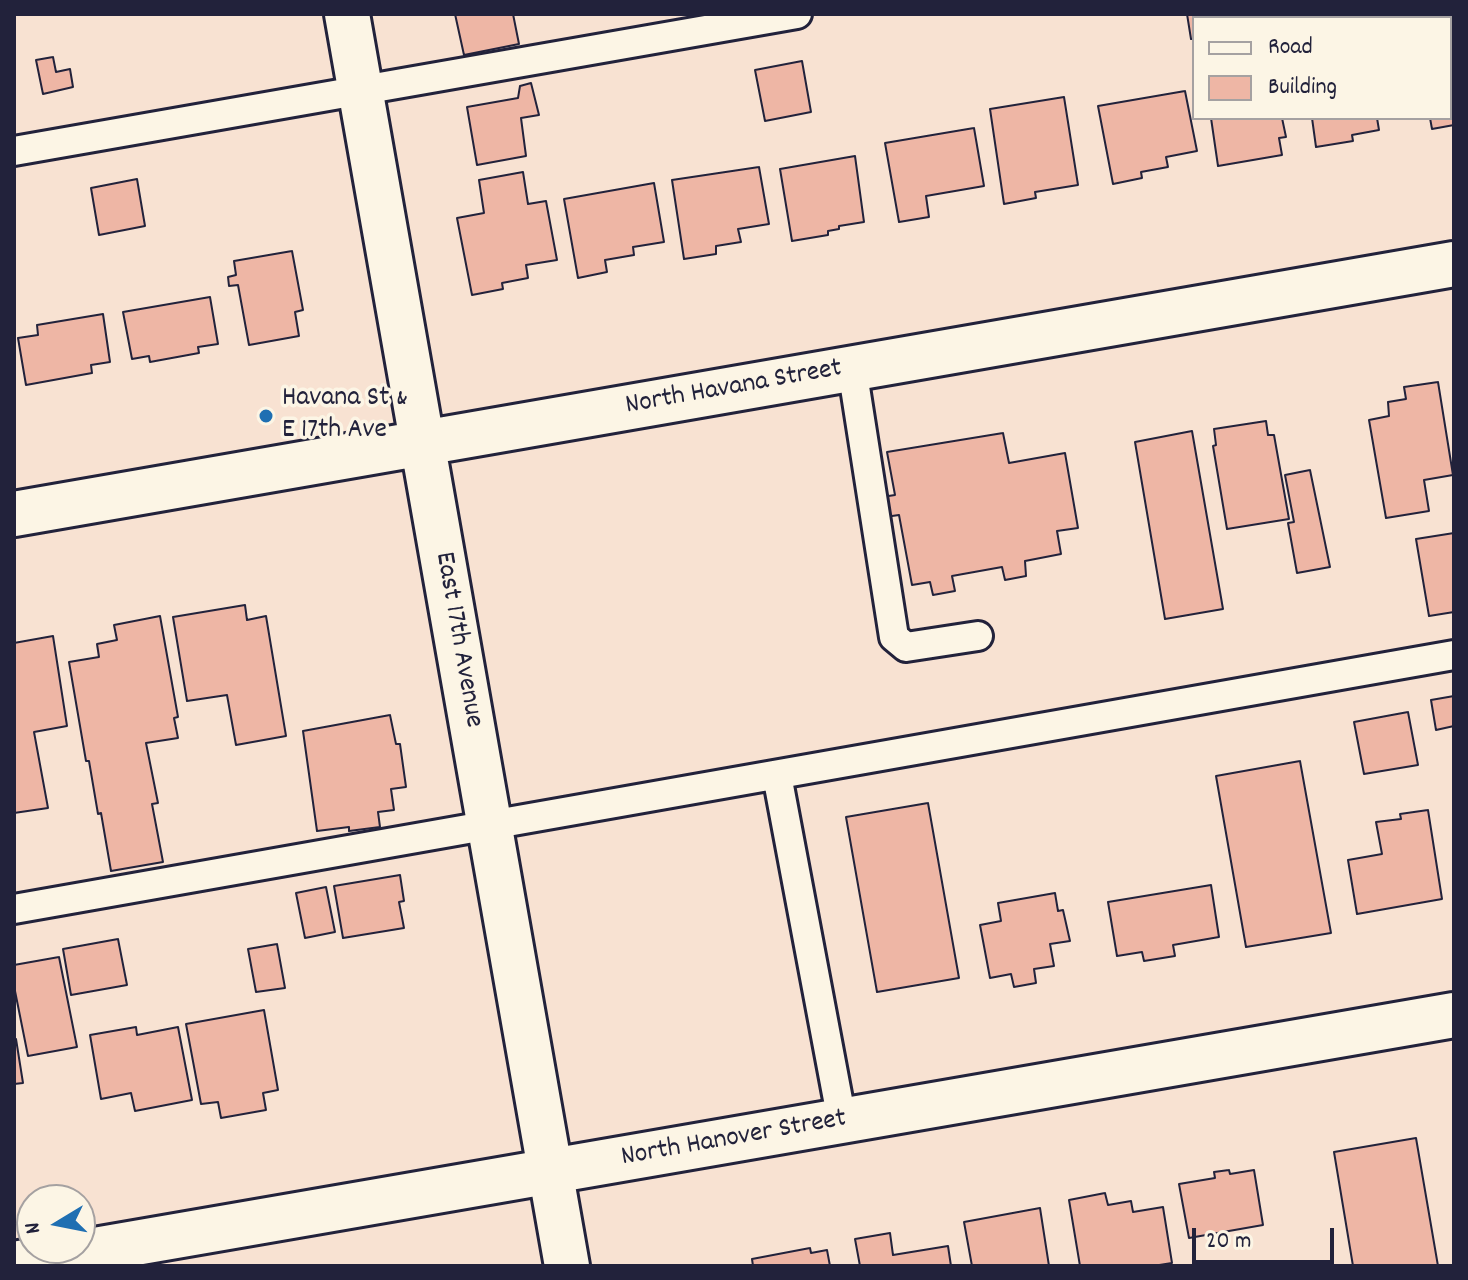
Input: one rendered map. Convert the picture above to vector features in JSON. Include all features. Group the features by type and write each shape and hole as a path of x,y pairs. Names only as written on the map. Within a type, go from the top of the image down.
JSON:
{"street":[{"name":"East 17th Avenue","path":"347,14 567,1266"},
{"name":"North Havana Street","path":"14,514 1454,264"},
{"name":"North Hanover Street","path":"14,1264 1454,1015"}],"lane":[{"path":"14,151 797,14"},
{"path":"852,368 894,637 906,647 978,636"},
{"path":"14,909 1454,655"},
{"path":"777,775 842,1121"}],"building":[{"path":"455,14 513,14 519,44 464,55"},
{"path":"1187,14 1245,14 1192,16 1191,39"},
{"path":"1454,43 1454,125 1432,129 1430,120 1452,120"},
{"path":"53,57 56,72 70,69 73,87 43,94 36,60"},
{"path":"802,61 811,112 765,121 755,70"},
{"path":"531,83 539,115 521,118 526,156 477,165 467,107 518,98 520,86"},
{"path":"1185,91 1197,151 1166,157 1168,167 1141,172 1142,178 1113,184 1098,106"},
{"path":"1064,97 1078,185 1035,192 1036,198 1004,204 990,109"},
{"path":"1211,120 1282,120 1286,137 1279,138 1282,155 1218,166"},
{"path":"1312,120 1377,120 1379,130 1352,135 1353,141 1316,147"},
{"path":"974,128 984,186 926,196 929,217 899,222 885,143"},
{"path":"855,156 864,222 839,226 839,229 828,231 828,235 792,241 780,169"},
{"path":"759,167 769,224 738,229 741,242 716,246 716,254 684,259 672,180"},
{"path":"523,172 528,204 546,201 557,260 526,265 528,278 502,283 503,289 472,295 457,218 484,213 479,180"},
{"path":"137,179 145,226 99,235 91,188"},
{"path":"654,183 664,242 633,247 634,255 605,260 607,272 578,278 564,199"},
{"path":"292,251 303,310 295,312 299,336 249,345 238,285 229,286 228,277 236,275 234,261"},
{"path":"210,297 218,344 198,347 199,353 150,362 149,356 132,359 123,312"},
{"path":"103,314 110,362 91,365 92,373 26,385 18,338 38,335 37,325"},
{"path":"1438,382 1453,475 1424,480 1429,511 1386,518 1369,420 1389,416 1388,402 1406,399 1404,387"},
{"path":"1266,421 1268,435 1274,435 1289,519 1227,529 1213,446 1216,445 1214,429"},
{"path":"1192,431 1223,609 1165,619 1135,442"},
{"path":"1003,433 1009,463 1065,453 1078,528 1057,531 1061,554 1025,561 1026,576 1005,580 1002,567 952,576 955,591 933,595 930,582 912,585 899,515 885,517 882,497 895,495 887,452"},
{"path":"1310,470 1330,567 1297,573 1288,523 1294,522 1285,475"},
{"path":"1454,533 1454,612 1429,616 1416,539"},
{"path":"245,605 247,620 266,616 286,736 236,745 227,695 187,701 173,617"},
{"path":"160,616 178,717 174,718 178,738 146,743 158,803 152,804 163,862 111,871 101,813 98,814 89,761 86,761 69,662 99,657 97,644 117,640 114,625"},
{"path":"53,636 67,726 34,732 48,808 14,813 14,643"},
{"path":"1454,696 1454,726 1436,730 1431,700"},
{"path":"1408,712 1418,765 1364,774 1354,722"},
{"path":"390,715 396,744 400,744 406,787 391,789 394,810 378,812 380,827 317,831 303,731"},
{"path":"1300,761 1331,933 1246,947 1216,776"},
{"path":"928,803 959,978 877,992 846,817"},
{"path":"1428,810 1442,899 1357,914 1348,860 1382,854 1376,822 1401,819 1400,814"},
{"path":"400,875 404,901 399,902 404,928 343,938 334,886"},
{"path":"1211,885 1219,937 1173,945 1175,956 1144,961 1142,952 1117,956 1108,902"},
{"path":"326,887 335,932 305,938 296,893"},
{"path":"1055,893 1058,911 1063,910 1070,941 1050,944 1054,966 1034,969 1036,983 1014,987 1011,974 990,978 980,925 1001,921 998,903"},
{"path":"118,939 127,985 71,995 63,949"},
{"path":"277,944 285,988 256,992 248,949"},
{"path":"59,957 77,1047 28,1056 14,986 14,965"},
{"path":"264,1010 278,1090 263,1093 266,1110 221,1118 218,1102 201,1104 186,1024"},
{"path":"136,1027 137,1035 178,1027 192,1100 135,1111 131,1093 101,1099 90,1035"},
{"path":"14,1040 23,1083 14,1084"},
{"path":"1416,1138 1438,1266 1353,1266 1334,1152"},
{"path":"1229,1170 1230,1174 1254,1170 1263,1225 1189,1238 1179,1184 1215,1178 1214,1172"},
{"path":"1105,1193 1108,1205 1131,1201 1133,1212 1163,1207 1172,1263 1080,1266 1069,1200"},
{"path":"1040,1208 1049,1266 972,1266 964,1222"},
{"path":"890,1233 893,1255 948,1246 951,1266 860,1266 855,1239"},
{"path":"810,1248 811,1253 827,1250 830,1266 753,1266 752,1259"}],"place":[{"name":"Havana St & E 17th Ave","path":"266,416"}]}
